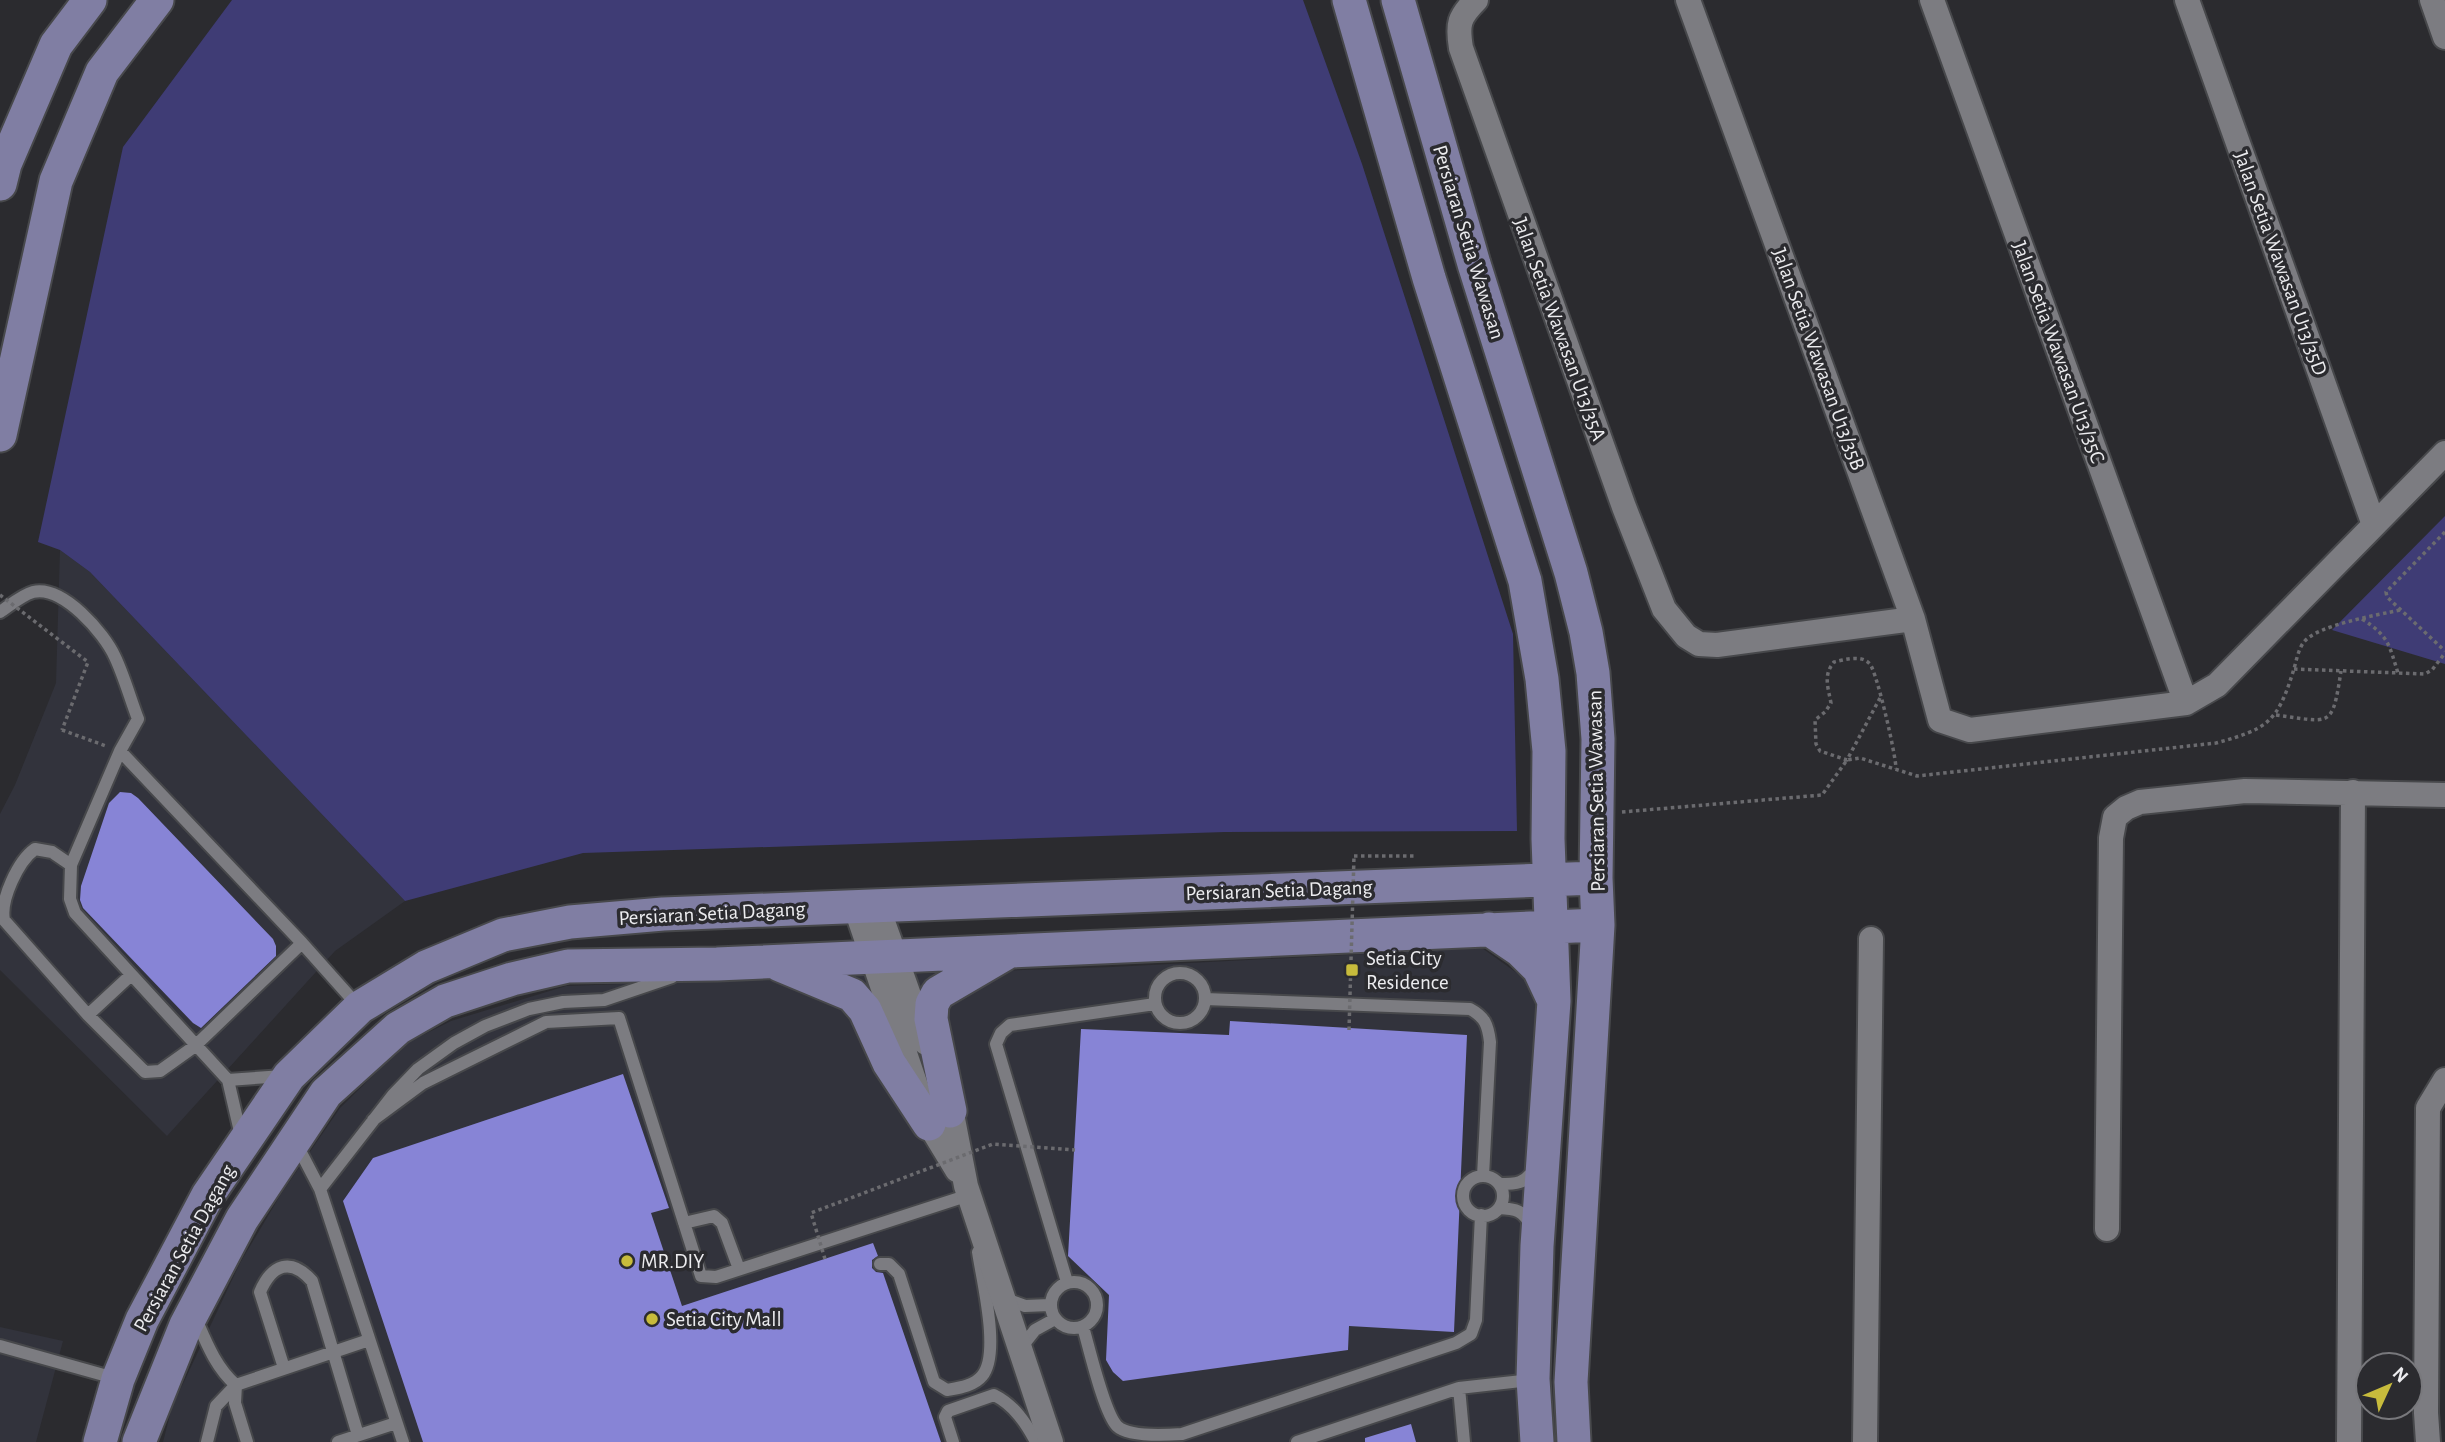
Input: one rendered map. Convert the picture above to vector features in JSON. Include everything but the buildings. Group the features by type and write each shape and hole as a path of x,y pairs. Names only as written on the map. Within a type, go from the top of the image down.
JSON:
{"street":[{"path":"0,184 5,164 56,45 90,0"},
{"path":"0,435 56,181 102,72 157,0"},
{"name":"Persiaran Setia Wawasan","path":"1398,0 1474,264 1571,573 1593,673 1598,739 1598,925 1571,1382 1574,1442"},
{"name":"Jalan Setia Wawasan U13/35B","path":"1688,0 1913,619 1940,720 1970,730 2186,703"},
{"name":"Jalan Setia Wawasan U13/35C","path":"1931,0 2186,703"},
{"name":"Jalan Setia Wawasan U13/35D","path":"2187,0 2374,525"},
{"path":"2432,0 2445,37"},
{"path":"1355,5 1429,278 1525,581 1542,679 1548,739 1548,839 1554,1001 1536,1246 1533,1379 1537,1442"},
{"name":"Jalan Setia Wawasan U13/35A","path":"1470,6 1458,29 1461,48 1619,494 1664,609 1686,636 1699,644 1717,645 1913,619"},
{"path":"2186,703 2217,685 2445,453"},
{"path":"2107,1228 2111,838 2115,817 2140,802 2245,791 2445,795"},
{"path":"2349,1442 2353,792"},
{"path":"1494,881 1524,867 1548,839"},
{"name":"Persiaran Setia Dagang","path":"100,1442 118,1379 142,1320 208,1195 289,1076 360,1007 426,967 503,935 570,922 663,914 1596,878"},
{"path":"866,906 939,1117 968,1191 1051,1442"},
{"name":"Persiaran Setia Dagang","path":"139,1442 192,1312 242,1219 326,1093 398,1028 445,1001 512,979 568,965 717,964 1598,925"},
{"path":"1489,929 1520,950 1539,969 1554,1001"},
{"path":"1865,1442 1871,939"},
{"path":"939,1117 932,1004 938,993 1010,950"},
{"path":"772,961 852,995 865,1010 889,1063 939,1117"},
{"path":"2428,1442 2428,1108 2443,1088"}],"lane":[{"path":"0,612 33,592 50,593 72,605 90,621 114,654 138,719 120,751 72,865 70,899 75,913 228,1080 243,1143"},
{"path":"120,751 360,1007"},
{"path":"72,865 52,852 35,849 24,857 1,902 0,912 4,920 88,1015 145,1072 160,1071 195,1046 302,943"},
{"path":"320,1189 373,1120 418,1069 454,1043 485,1026 529,1009 563,1002 604,1000 717,964"},
{"path":"1177,973 1194,977 1200,983 1205,999 1200,1014 1187,1023 1179,1024 1164,1018 1155,1004 1157,987 1168,975 1177,973"},
{"path":"88,1015 131,975"},
{"path":"1205,999 1470,1009 1481,1015 1488,1027 1490,1041 1483,1176"},
{"path":"1067,1282 996,1044 1001,1033 1010,1026 1155,1004"},
{"path":"373,1120 423,1083 546,1022 619,1018 701,1276 716,1277 968,1191 989,1327 988,1367 981,1378 967,1386 947,1390 934,1382 898,1274 889,1264 880,1264"},
{"path":"228,1080 289,1076"},
{"path":"295,1140 320,1189 403,1442"},
{"path":"1536,1246 1524,1214 1516,1209 1499,1209 1482,1216 1469,1210 1464,1198 1466,1185 1483,1176 1499,1184 1517,1184 1528,1179 1544,1142"},
{"path":"1499,1184 1503,1197 1499,1209"},
{"path":"684,1223 714,1216 722,1223 739,1269"},
{"path":"1083,1327 1108,1409 1117,1426 1128,1432 1182,1434 1457,1343 1471,1334 1476,1320 1482,1216"},
{"path":"284,1368 260,1292 265,1279 278,1268 292,1265 303,1270 312,1281 358,1435"},
{"path":"1067,1282 1083,1283 1089,1287 1097,1301 1094,1316 1083,1327 1068,1328 1055,1319 1050,1305 1055,1290 1067,1282"},
{"path":"1003,1297 1025,1306 1050,1305"},
{"path":"192,1312 225,1376 236,1385"},
{"path":"1020,1349 1035,1330 1055,1319"},
{"path":"207,1442 216,1406 236,1385 369,1340"},
{"path":"0,1346 118,1379"},
{"path":"1297,1442 1459,1388 1533,1379"},
{"path":"236,1385 235,1403 247,1442"},
{"path":"1459,1388 1464,1442"},
{"path":"953,1442 945,1417 948,1411 995,1395 1017,1413 1036,1442"},
{"path":"338,1442 396,1423"}],"path":[{"path":"2294,669 2425,674 2432,670 2445,652 2387,597 2388,587 2445,532"},
{"path":"0,595 88,662 62,730 120,751"},
{"path":"1896,769 1896,756 1869,663 1860,658 1833,662 1826,675 1831,702 1825,712 1815,720 1816,744 1820,751 1847,760 1860,758 1917,776 2216,743 2245,735 2269,723 2284,701 2304,642 2320,629 2400,610"},
{"path":"2362,619 2378,629 2387,641 2398,673"},
{"path":"2275,714 2320,721 2330,716 2335,708 2341,671"},
{"path":"1619,812 1822,795 1847,760 1880,698"},
{"path":"1349,1030 1354,856 1415,856"},
{"path":"825,1259 810,1213 993,1144 1074,1150"}],"shaded area":[{"path":"232,0 1303,0 1362,164 1513,634 1517,831 1225,832 583,853 405,901 90,572 60,550 38,542 123,147"},
{"path":"2445,516 2445,664 2332,630"},
{"path":"60,550 90,572 405,901 335,951 167,1136 0,970 0,814 15,785 56,683"},
{"path":"1482,948 1538,988 1525,1442 163,1442 172,1407 240,1263 281,1194 340,1108 405,1044 451,1021 566,986 1112,967"},
{"path":"0,1327 63,1341 36,1442 0,1442"}],"place":[{"name":"Setia City Residence","path":"1352,970"},
{"name":"MR.DIY","path":"627,1261"},
{"name":"Setia City Mall","path":"652,1319"}]}
